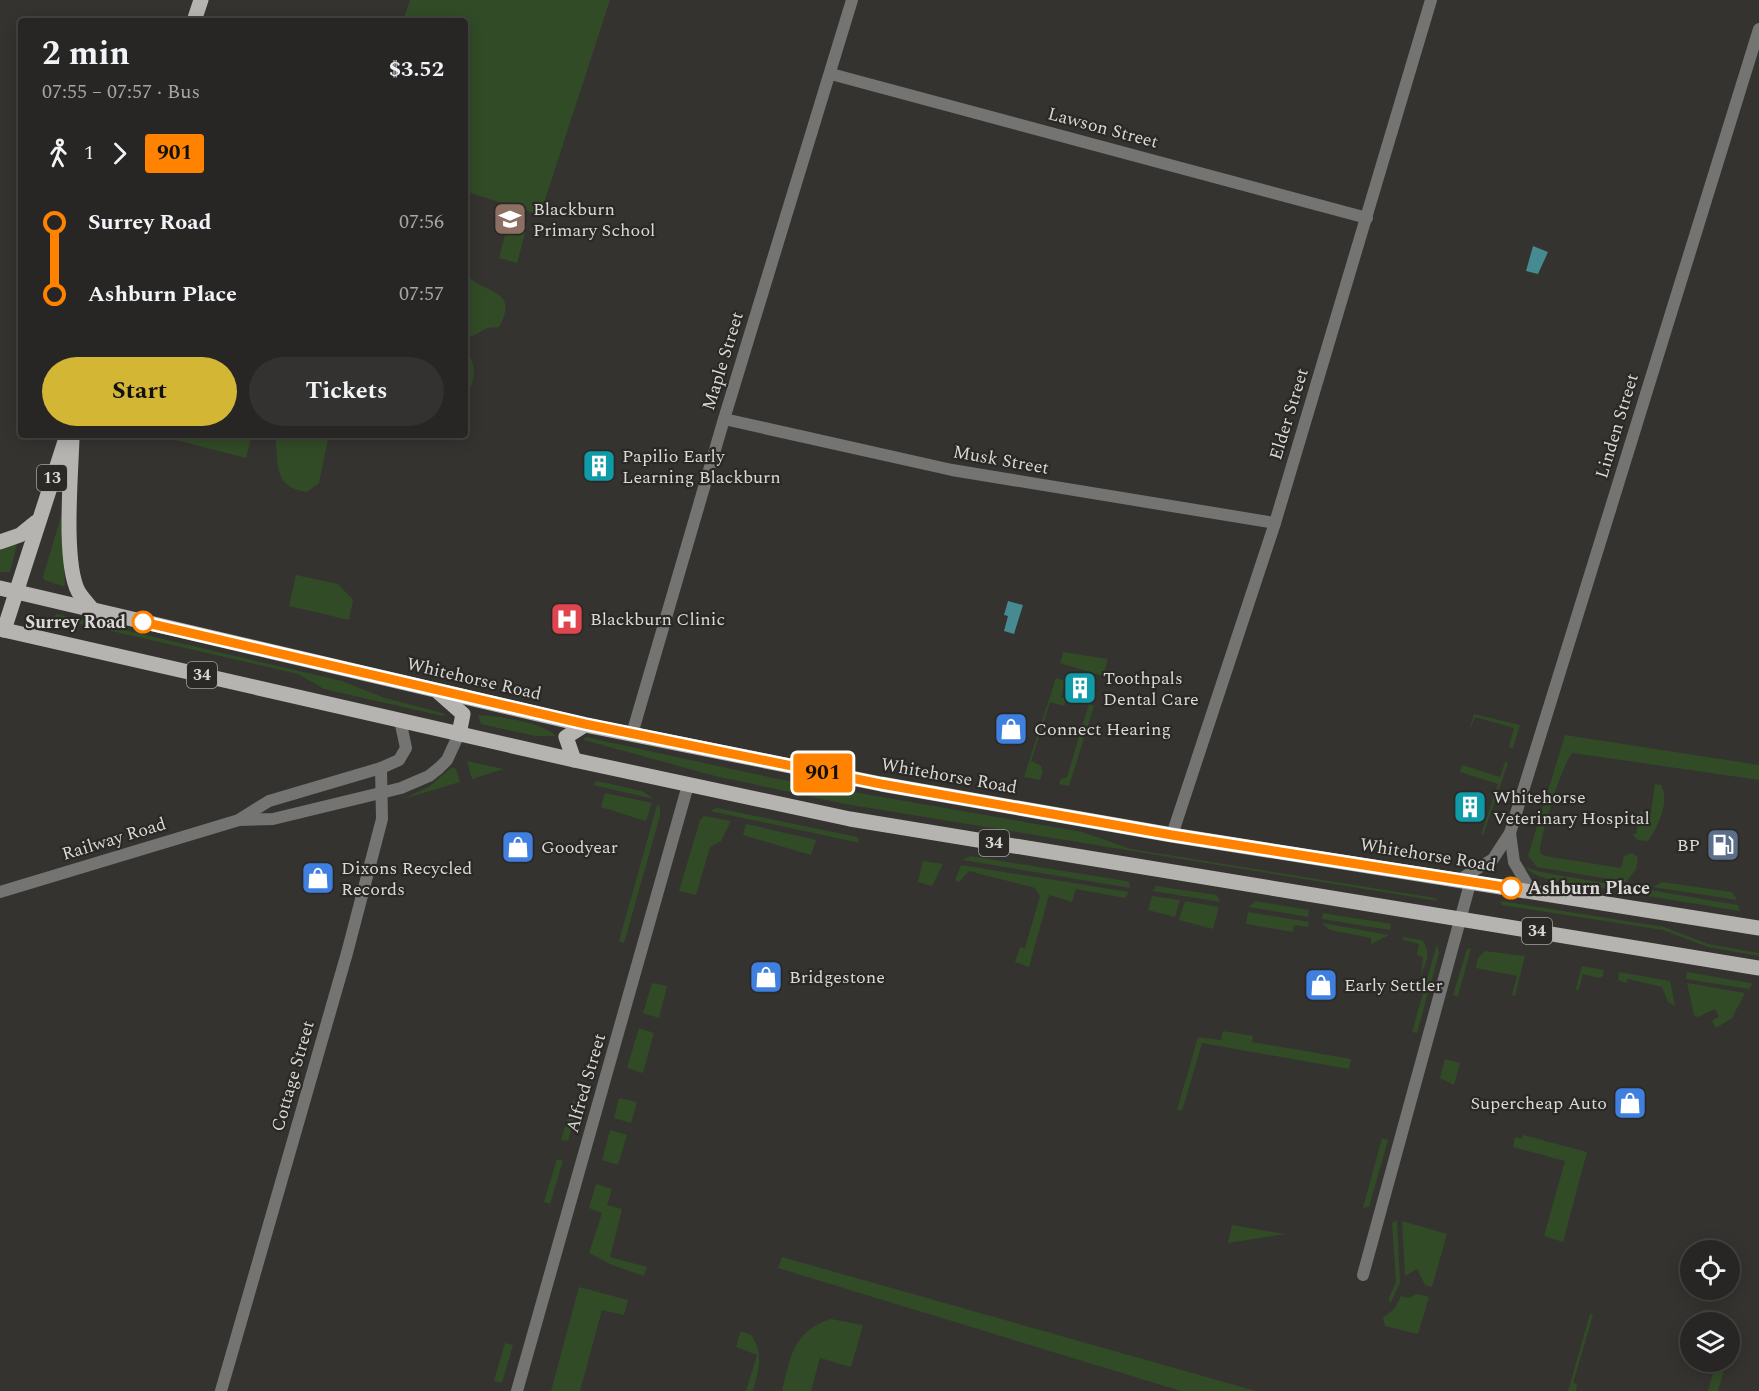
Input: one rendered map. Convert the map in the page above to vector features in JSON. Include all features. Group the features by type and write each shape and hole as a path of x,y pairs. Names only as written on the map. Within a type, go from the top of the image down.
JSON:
{"main road":[{"path":"195,18 201,0"},
{"name":"13","path":"2,629 37,521 69,438"},
{"path":"70,438 69,512 74,571 78,591 93,610"},
{"path":"0,542 29,530 37,521"},
{"name":"Whitehorse Road","path":"0,588 585,724 881,784 1172,835 1759,928"},
{"name":"34","path":"2,629 574,760 850,819 1759,968"},
{"path":"435,689 462,714 459,734"},
{"path":"574,760 566,737 585,724"}],"street":[{"name":"Maple Street","path":"632,734 724,418 852,0"},
{"name":"Elder Street","path":"1172,835 1275,523 1431,0"},
{"name":"Linden Street","path":"1465,880 1493,859 1510,833 1759,29"},
{"name":"Lawson Street","path":"831,74 1367,218"},
{"name":"Musk Street","path":"724,418 952,470 1275,523"},
{"name":"Railway Road","path":"239,820 269,801 381,768 399,760 406,748 400,720"},
{"name":"Railway Road","path":"0,892 239,820 273,819 383,792 429,776 447,760 459,734"},
{"name":"Cottage Street","path":"221,1391 347,953 382,819 381,768"},
{"name":"Alfred Street","path":"517,1391 688,785"},
{"name":"Linden Street","path":"1510,833 1514,862 1531,891"},
{"path":"1363,1275 1461,920 1465,880"}],"green space":[{"path":"410,0 610,0 540,215 468,192 468,18 404,18"},
{"path":"509,220 527,226 517,263 499,258"},
{"path":"468,276 497,293 505,305 505,314 499,327 487,328 473,336 468,335"},
{"path":"468,354 474,371 468,391"},
{"path":"168,438 251,438 246,458"},
{"path":"275,438 328,439 319,483 307,492 288,485 279,472"},
{"path":"62,513 65,585 63,586 44,580 43,577"},
{"path":"17,544 10,572 0,572 0,548"},
{"path":"296,575 338,584 353,600 349,620 289,606"},
{"path":"56,614 342,681 385,698 446,714 443,716 324,689 298,674 55,618"},
{"path":"1063,652 1108,659 1103,676 1060,663"},
{"path":"1056,678 1066,681 1061,697 1066,699 1064,706 1050,702 1031,761 1041,766 1043,771 1040,780 1024,777"},
{"path":"1089,704 1094,706 1069,786 1059,784 1061,779 1067,777"},
{"path":"1474,714 1520,725 1513,748 1509,747 1514,728 1475,717 1468,734"},
{"path":"478,715 530,723 556,736 535,736 481,724"},
{"path":"1565,735 1759,765 1759,780 1573,753 1563,769 1552,800 1540,853 1545,856 1621,868 1624,856 1632,853 1638,857 1636,869 1626,882 1537,867 1528,856"},
{"path":"585,737 773,778 1082,832 1131,849 1435,898 1438,901 845,804 715,776 584,740"},
{"path":"467,761 504,769 472,779"},
{"path":"1505,762 1508,763 1483,835 1481,835 1498,784 1460,772 1462,765 1500,777"},
{"path":"452,767 456,769 460,782 403,799 430,786"},
{"path":"597,781 642,791 654,799 593,785"},
{"path":"1655,784 1661,785 1663,791 1662,812 1648,841 1638,840 1632,834 1636,834 1640,811 1651,813"},
{"path":"605,793 652,803 646,821 601,807"},
{"path":"657,805 660,806 660,816 624,943 619,941"},
{"path":"717,808 857,837 860,843 710,811"},
{"path":"704,816 731,821 721,841 710,847 696,895 679,891 700,820"},
{"path":"746,824 816,840 811,855 743,835"},
{"path":"970,856 1126,881 1129,882 1130,888 963,860"},
{"path":"923,861 943,864 932,886 918,882"},
{"path":"961,865 1129,892 1125,898 1076,889 1072,902 1049,895 1029,967 1015,962 1020,947 1025,948 1040,896 1035,888 969,871 959,882 955,880"},
{"path":"1526,867 1540,872 1622,886 1601,888 1570,884 1541,877"},
{"path":"1662,882 1732,892 1737,900 1653,887"},
{"path":"1156,886 1217,895 1220,902 1153,891"},
{"path":"1650,890 1738,905 1740,911 1647,896"},
{"path":"1152,896 1180,900 1175,917 1148,910"},
{"path":"1185,901 1219,907 1213,929 1179,920"},
{"path":"1255,901 1309,910 1308,917 1249,907"},
{"path":"1501,901 1664,927 1708,944 1759,953 1759,956 1708,947 1663,930 1502,905"},
{"path":"1248,912 1309,922 1308,927 1294,925 1293,932 1246,924"},
{"path":"1323,913 1391,924 1390,930 1322,919"},
{"path":"1322,923 1389,935 1371,944 1371,938 1330,930"},
{"path":"1402,937 1422,940 1427,949 1427,958 1421,976 1423,957 1417,955 1419,944 1404,940"},
{"path":"1437,944 1439,953 1417,1033 1412,1032"},
{"path":"1471,948 1458,996 1453,995 1467,949"},
{"path":"1485,951 1525,956 1515,996 1512,995 1517,976 1476,968 1478,958"},
{"path":"1582,966 1604,970 1603,976 1599,978 1583,974 1579,989 1575,992"},
{"path":"1619,972 1670,981 1675,1006 1668,1002 1662,987 1628,979 1626,983 1618,980"},
{"path":"1687,972 1752,985 1749,989 1686,979"},
{"path":"652,983 667,986 659,1018 643,1013"},
{"path":"1687,983 1745,993 1732,1018 1716,1028 1712,1021 1719,1016 1715,1009 1698,1017 1694,1015"},
{"path":"639,1028 654,1033 643,1073 627,1068"},
{"path":"1223,1031 1253,1036 1252,1042 1351,1059 1349,1069 1202,1043 1182,1111 1177,1110 1198,1037 1221,1040"},
{"path":"1445,1059 1460,1063 1454,1085 1440,1078"},
{"path":"619,1098 637,1102 631,1123 614,1118"},
{"path":"573,1100 578,1105 568,1141 561,1140"},
{"path":"610,1130 627,1135 618,1165 602,1160"},
{"path":"1523,1135 1587,1152 1563,1242 1544,1236 1565,1161 1513,1147 1515,1137 1522,1139"},
{"path":"1382,1138 1388,1140 1369,1207 1363,1208"},
{"path":"557,1159 563,1161 550,1204 544,1202"},
{"path":"596,1184 612,1189 607,1205 622,1209 610,1257 647,1267 644,1276 612,1265 589,1253 602,1213 589,1208"},
{"path":"1397,1220 1400,1283 1390,1304 1389,1298 1396,1282 1392,1223"},
{"path":"1402,1221 1447,1234 1432,1287 1425,1285 1417,1269 1405,1276"},
{"path":"1232,1225 1285,1234 1228,1243"},
{"path":"782,1257 1256,1391 1181,1391 778,1268"},
{"path":"579,1287 628,1300 624,1315 602,1310 580,1391 551,1391"},
{"path":"1417,1294 1429,1297 1418,1334 1385,1326 1383,1318 1395,1308 1401,1296 1409,1298"},
{"path":"1590,1314 1593,1315 1573,1383 1577,1384 1576,1391 1568,1391"},
{"path":"831,1319 863,1325 851,1367 820,1358 811,1391 782,1391 791,1356 801,1338 818,1324"},
{"path":"741,1331 751,1335 758,1349 758,1369 753,1391 746,1391 757,1355 736,1347"},
{"path":"505,1343 513,1345 502,1383 494,1381"},
{"path":"1713,1372 1723,1372 1718,1391 1708,1391"}],"water":[{"path":"1533,246 1548,252 1538,274 1526,271"},
{"path":"1008,601 1023,605 1014,634 1004,631 1008,616 1004,615"}],"bus line":[{"name":"901","path":"143,622 585,724 881,784 1172,835 1511,888"}],"place":[{"name":"Blackburn Primary School","path":"510,219"},
{"name":"Papilio Early Learning Blackburn","path":"599,466"},
{"name":"Blackburn Clinic","path":"567,619"},
{"name":"Surrey Road","path":"143,622"},
{"name":"Toothpals Dental Care","path":"1080,688"},
{"name":"Connect Hearing","path":"1011,729"},
{"name":"Whitehorse Veterinary Hospital","path":"1470,807"},
{"name":"BP","path":"1723,845"},
{"name":"Goodyear","path":"518,847"},
{"name":"Dixons Recycled Records","path":"318,878"},
{"name":"Ashburn Place","path":"1511,888"},
{"name":"Bridgestone","path":"766,977"},
{"name":"Early Settler","path":"1321,985"},
{"name":"Supercheap Auto","path":"1630,1103"}]}
